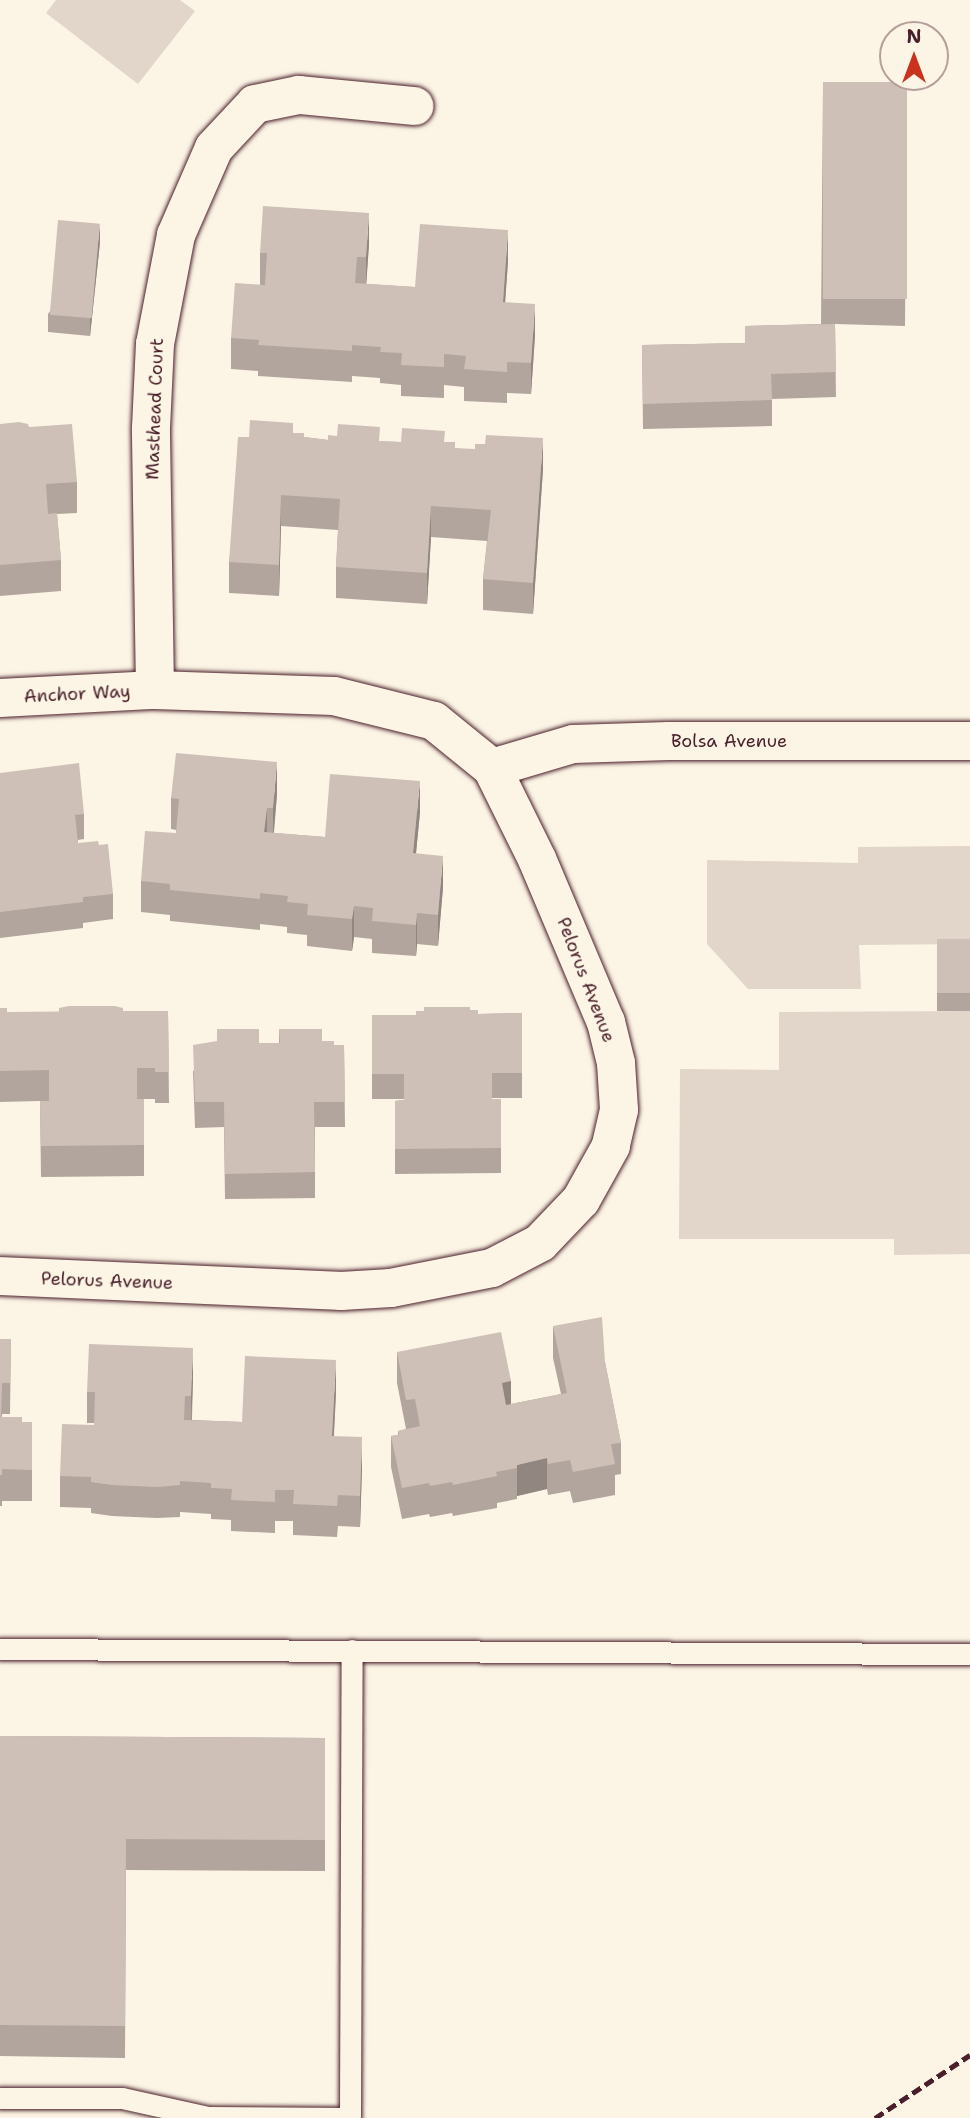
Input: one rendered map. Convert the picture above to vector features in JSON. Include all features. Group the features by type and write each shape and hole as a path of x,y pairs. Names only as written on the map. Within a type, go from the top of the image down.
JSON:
{"street":[{"name":"Masthead Court","path":"155,690 150,428 155,344 176,234 208,160 214,148 255,104 299,95 414,106"},
{"name":"Anchor Way","path":"0,698 155,690"},
{"name":"Pelorus Avenue","path":"0,1276 341,1291 391,1288 492,1268 540,1243 581,1200 611,1146 619,1110 616,1063 606,1022 537,859 492,768 434,721 334,696 155,690"},
{"name":"Bolsa Avenue","path":"492,768 573,744 669,741 970,741"}],"lane":[{"path":"0,1649 970,1654"},
{"path":"0,2098 122,2098 208,2117 349,2118 352,1650"}],"shaded area":[{"path":"56,0 180,0 195,11 138,84 46,13"},
{"path":"970,846 970,944 859,945 861,989 748,989 707,944 707,860 858,863 858,847"},
{"path":"970,1011 970,1254 894,1255 894,1239 679,1239 680,1069 779,1070 779,1012"}],"building":[{"path":"823,82 879,82 879,91 907,91 907,299 823,299"},
{"path":"263,206 369,213 366,257 357,257 355,283 415,287 420,224 508,230 503,302 535,304 531,363 507,362 507,372 464,369 466,356 444,354 444,367 401,365 402,353 380,352 381,347 352,345 352,351 258,345 259,340 231,338 235,283 265,285 267,253 260,253"},
{"path":"58,220 100,224 92,318 50,315"},
{"path":"835,324 836,372 771,374 772,400 643,404 642,345 745,343 745,326"},
{"path":"250,420 293,423 293,433 304,433 304,437 328,440 328,435 337,436 338,424 380,427 379,441 401,442 402,428 445,431 444,442 455,442 455,448 475,449 475,444 485,444 486,435 543,438 533,583 483,579 491,510 431,506 427,573 336,567 340,499 281,495 279,565 229,562 238,437 249,437"},
{"path":"0,424 28,424 29,427 72,424 77,482 46,484 48,514 57,513 61,560 0,565"},
{"path":"176,753 277,762 273,808 267,808 264,832 325,837 330,774 420,781 413,853 443,856 438,915 417,913 416,925 372,921 373,908 354,906 352,919 307,915 308,904 287,902 288,896 260,893 260,899 170,890 170,884 141,881 145,831 176,833 179,799 171,798"},
{"path":"79,763 84,814 75,815 78,843 98,841 99,845 108,844 113,894 83,897 83,902 0,912 0,773"},
{"path":"937,939 970,939 970,993 937,993"},
{"path":"115,1006 123,1008 123,1011 168,1011 169,1072 155,1072 155,1068 137,1068 137,1099 144,1099 144,1145 41,1146 40,1101 49,1101 49,1070 0,1071 0,1008 7,1008 7,1012 59,1012 59,1008"},
{"path":"424,1007 470,1007 470,1010 478,1010 478,1014 522,1013 522,1073 492,1073 492,1099 501,1099 501,1148 395,1149 395,1101 404,1100 404,1074 372,1074 372,1015 416,1015 416,1011 424,1011"},
{"path":"217,1029 259,1029 259,1043 280,1043 279,1029 322,1029 322,1041 334,1041 334,1045 344,1045 345,1102 314,1102 315,1172 225,1174 224,1102 195,1102 193,1045 217,1041"},
{"path":"602,1317 605,1362 621,1443 611,1444 615,1464 573,1472 570,1460 548,1464 547,1458 496,1472 497,1476 453,1485 452,1482 430,1486 429,1483 402,1488 391,1436 399,1435 398,1431 420,1426 415,1399 406,1400 397,1352 501,1332 511,1381 502,1383 506,1405 567,1393 553,1326"},
{"path":"0,1339 11,1339 10,1383 2,1383 1,1417 22,1417 22,1422 32,1422 32,1470 2,1469 2,1475 0,1475"},
{"path":"89,1344 193,1348 191,1396 185,1396 184,1420 242,1422 245,1356 336,1360 332,1436 362,1437 360,1496 338,1495 337,1506 293,1504 294,1490 275,1490 275,1502 231,1500 232,1489 211,1488 211,1483 180,1481 180,1485 157,1487 112,1485 91,1482 91,1477 60,1476 62,1424 94,1425 95,1392 87,1392"},
{"path":"0,1736 325,1738 325,1840 126,1839 125,2026 0,2025"}],"railway":[{"path":"875,2118 970,2055"}]}
